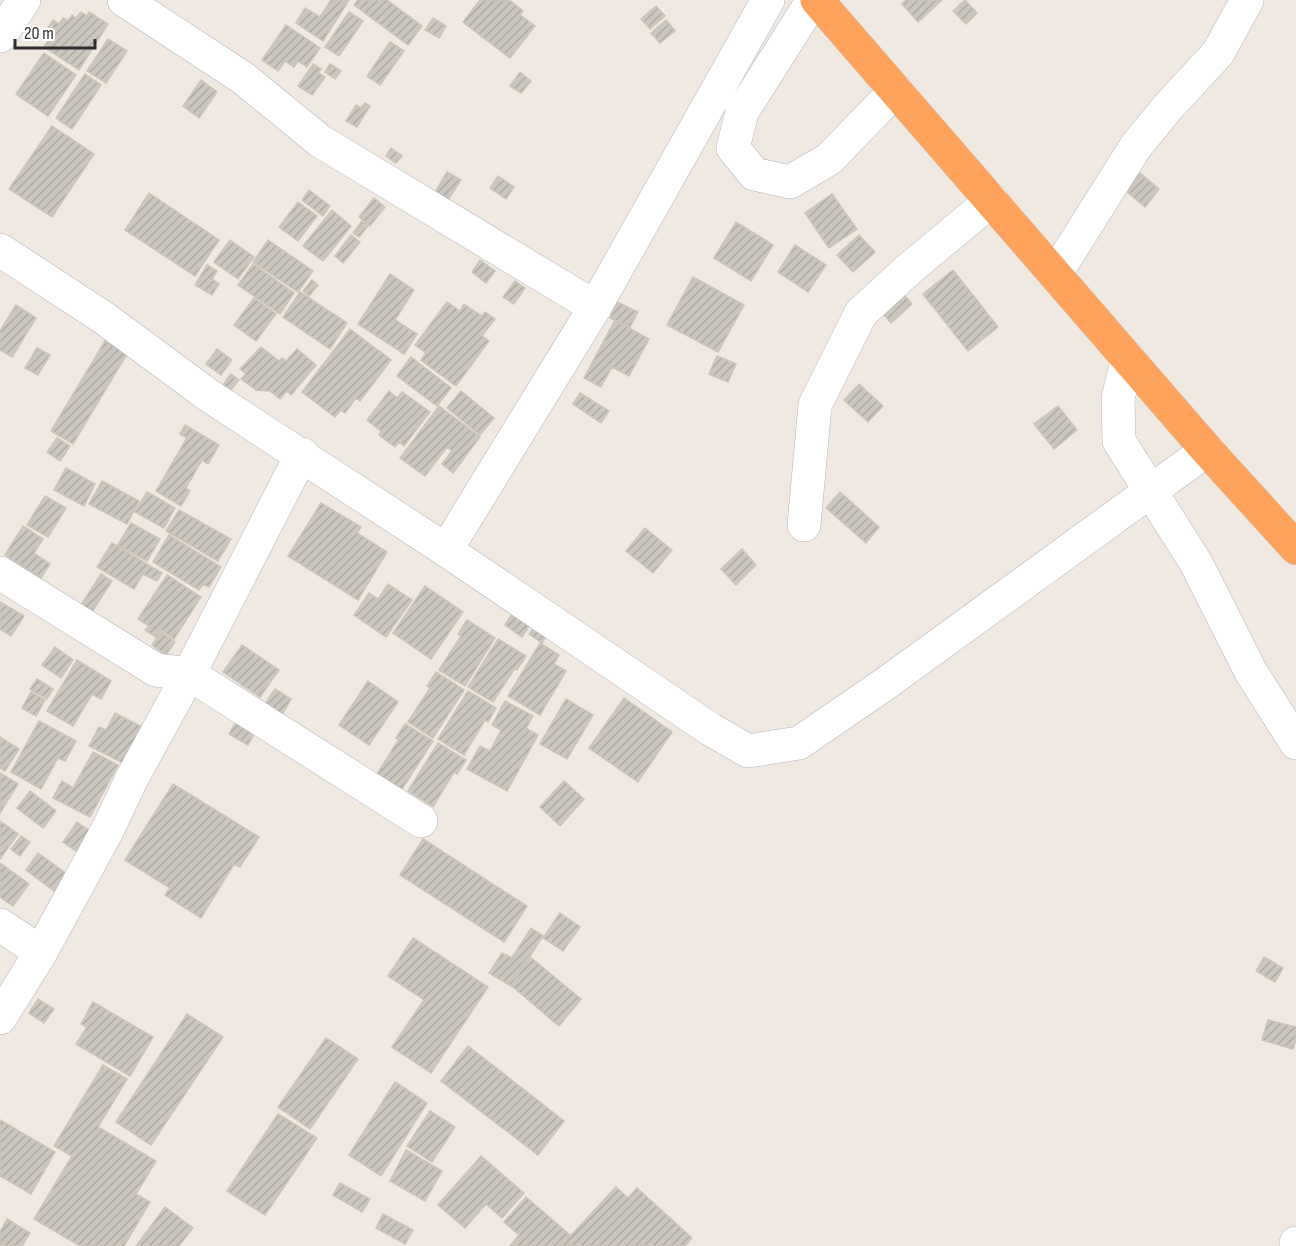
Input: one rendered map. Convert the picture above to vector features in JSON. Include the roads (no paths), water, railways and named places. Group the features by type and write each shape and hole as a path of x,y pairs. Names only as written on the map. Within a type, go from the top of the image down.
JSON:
{"highway":[{"path":"815,0 1056,273 1207,450 1296,548"}],"street":[{"path":"124,0 243,78 320,141 595,307"},
{"path":"446,550 595,307 768,0"},
{"path":"815,0 742,112 733,148 754,174 790,182 829,159 896,90"},
{"path":"1056,273 1136,146 1218,53 1247,0"},
{"path":"804,525 815,405 861,313 909,269 992,200"},
{"path":"0,250 104,318 208,395 302,454 710,729 748,751 799,743 885,684 1207,450"},
{"path":"1128,358 1118,398 1119,441 1196,563 1251,672 1296,743"},
{"path":"0,1018 41,952 108,829 131,780 189,674 302,454"},
{"path":"0,573 156,670 189,674 421,821"},
{"path":"0,925 41,952"}]}
